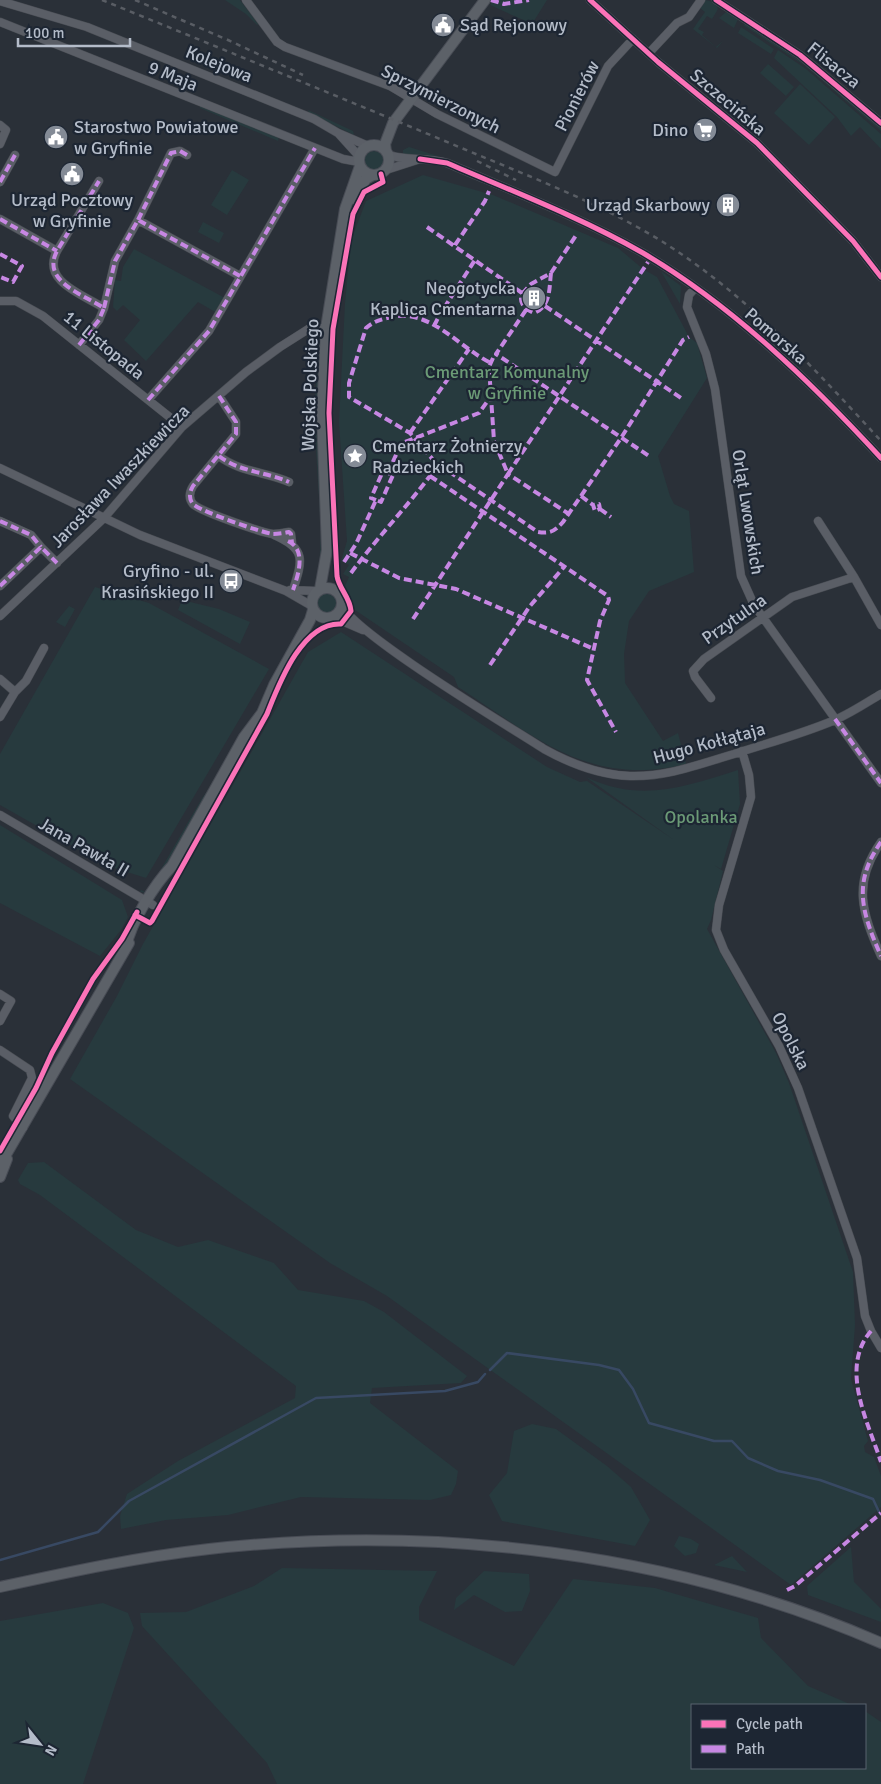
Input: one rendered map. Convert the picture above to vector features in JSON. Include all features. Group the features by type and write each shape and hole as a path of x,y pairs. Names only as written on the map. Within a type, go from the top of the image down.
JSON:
{"main road":[{"path":"393,123 384,144 389,162 386,170 373,175 365,173 359,162 361,151 393,123 485,0"},
{"path":"370,145 381,146 387,152"},
{"name":"Wojska Polskiego","path":"336,590 332,582 328,550 322,414 326,328 348,198 358,176 359,162"},
{"name":"Wojska Polskiego","path":"344,222 363,183 373,175"},
{"name":"Wojska Polskiego","path":"318,590 328,550"},
{"path":"297,645 319,622 329,618 338,614 342,605 341,597 336,590 327,588 318,590 312,599 313,608 318,616 329,618"},
{"path":"0,1164 10,1151 126,947 138,933 150,903 244,737 256,710 274,686 297,645 313,608"},
{"path":"0,1177 10,1151"},
{"path":"0,1587 93,1567 218,1548 310,1541 450,1543 500,1547 577,1557 680,1578 783,1607 881,1643"}],"street":[{"name":"Sprzymierzonych","path":"246,0 277,42 285,47 390,86 437,114 554,172"},
{"name":"Szczecińska","path":"590,0 649,53 758,143 851,238 881,277"},
{"path":"649,53 677,23 686,19 701,0"},
{"name":"Flisacza","path":"716,0 800,55 881,124"},
{"name":"Kolejowa","path":"0,1 94,29 314,119 338,133 370,145"},
{"name":"9 Maja","path":"0,22 315,148 359,162"},
{"name":"Pionierów","path":"554,172 608,66 633,38"},
{"path":"0,125 6,130 0,144"},
{"name":"Kolejowa","path":"338,133 355,151 359,162"},
{"path":"148,400 206,336 315,148"},
{"name":"11 Listopada","path":"79,345 99,320 104,308 115,261 138,220 171,153 180,151 187,155"},
{"name":"Pomorska","path":"387,152 395,157 420,158 447,163 609,235 657,262 735,318 798,373 881,458"},
{"path":"0,182 15,155"},
{"name":"Pomorska","path":"386,170 420,158"},
{"path":"99,181 56,251 52,263 55,275 104,308"},
{"path":"0,219 56,251"},
{"path":"138,220 240,276"},
{"name":"Orląt Lwowskich","path":"695,288 689,295 687,307 706,354 715,389 741,576 754,605 881,783"},
{"name":"11 Listopada","path":"0,301 9,300 24,304 43,316 182,427"},
{"name":"Jarosława Iwaszkiewicza","path":"0,616 104,518 182,427 280,346 310,328 326,328"},
{"path":"218,396 233,414 237,427 234,439 190,490 189,495 194,505 248,528 272,534 289,532 292,543 297,548 300,557 290,590"},
{"path":"219,456 264,476 274,475 289,482"},
{"path":"0,468 164,545 290,590 309,593 318,590"},
{"path":"818,520 854,577 881,625"},
{"path":"0,521 31,535 42,547"},
{"name":"Jarosława Iwaszkiewicza","path":"0,586 42,547 57,563"},
{"name":"Przytulna","path":"711,698 695,678 693,671 697,664 802,592 854,577"},
{"path":"290,590 313,608"},
{"name":"Hugo Kołłątaja","path":"342,605 345,611 365,631 544,749 569,762 594,771 629,776 661,775 806,731 835,719 881,694"},
{"name":"Hugo Kołłątaja","path":"329,618 365,631"},
{"path":"0,717 15,692 26,681 44,648"},
{"path":"0,679 15,692"},
{"name":"Opolska","path":"742,751 751,784 751,797 719,905 716,930 724,950 778,1046 798,1088 857,1258 865,1316 881,1348"},
{"name":"Jana Pawła II","path":"0,815 150,903"},
{"path":"881,842 868,863 862,891 862,907 868,928 881,956"},
{"path":"0,994 11,1001 0,1021"},
{"path":"0,1050 30,1070 32,1078 13,1116 23,1128"}],"green space":[{"path":"225,0 240,0 258,24 257,25 246,14"},
{"path":"493,0 547,0 532,24 490,5"},
{"path":"703,0 712,2 718,9 712,19 707,16 698,29 704,32 702,35 716,47 723,41 717,48 693,29 705,12 700,8"},
{"path":"726,12 738,19 734,28 719,18"},
{"path":"746,24 799,61 834,87 881,128 881,131 804,65 743,25"},
{"path":"741,27 774,49 771,54 738,33"},
{"path":"778,50 806,69 881,134 881,149 860,127 851,136 837,117 774,58"},
{"path":"768,64 794,87 786,96 760,73"},
{"path":"800,84 835,117 809,145 774,113"},
{"path":"200,106 279,137 278,141 200,108"},
{"path":"308,110 353,131 354,135 309,113"},
{"path":"409,147 438,156 403,155 403,150"},
{"path":"374,151 381,154 384,161 381,168 374,171 367,168 364,161 367,154"},
{"path":"232,170 249,180 227,215 211,205"},
{"name":"Cmentarz Komunalny w Gryfinie","path":"423,175 493,195 618,248 643,269 657,277 689,337 697,343 707,378 658,456 674,504 689,511 694,572 649,591 629,621 624,654 625,683 663,741 678,733 686,764 651,770 620,769 591,763 564,753 512,723 458,687 454,677 355,610 345,586 349,577 343,574 349,565 341,561 347,541 339,422 345,303 351,241 366,201"},
{"path":"203,222 224,233 219,243 198,232"},
{"path":"134,249 225,298 217,313 198,302 146,361 124,340 140,320 123,305 117,311 113,307 115,280 121,281 123,267"},
{"path":"661,271 681,286 680,304 662,273"},
{"path":"319,334 321,338 317,408 323,561 319,571 321,532 314,415"},
{"path":"95,587 149,603 269,669 146,878 108,866 0,805 0,754"},
{"path":"327,593 334,596 337,603 334,610 327,613 320,610 317,603 320,596"},
{"path":"182,600 219,609 250,622 240,644 178,610"},
{"path":"69,606 75,609 65,627 56,622"},
{"name":"Opolanka","path":"341,632 547,767 580,782 587,781 674,840 586,777 606,785 644,791 680,787 738,770 740,804 721,869 714,865 723,871 707,929 776,1053 789,1083 853,1272 855,1325 851,1379 868,1441 864,1446 865,1452 874,1457 881,1476 881,1507 791,1585 387,1296 330,1263 70,1079 117,996 143,944 308,652"},
{"path":"216,780 152,889 147,893 140,892 141,890 145,892 149,890 202,798"},
{"path":"0,825 122,900 128,917 121,930 100,956 0,903"},
{"path":"44,1162 136,1230 178,1247 208,1240 274,1263 298,1290 364,1301 384,1312 467,1376 461,1383 372,1388 370,1403 458,1471 456,1484 451,1495 430,1500 301,1497 228,1515 166,1520 121,1529 120,1516 127,1494 178,1461 295,1398 296,1386 40,1195 20,1184 18,1180 28,1163"},
{"path":"532,1424 556,1429 607,1466 631,1487 650,1520 635,1546 502,1521 489,1495 507,1473 514,1431"},
{"path":"679,1536 691,1539 699,1544 696,1553 685,1556 674,1546"},
{"path":"851,1547 854,1582 881,1609 881,1622 808,1595 807,1586"},
{"path":"732,1556 747,1572 714,1565"},
{"path":"282,1568 437,1571 419,1607 419,1620 514,1666 573,1579 655,1588 758,1618 761,1638 808,1686 850,1704 691,1704 691,1769 866,1769 866,1712 881,1722 881,1784 277,1784 267,1763 142,1626 140,1613 186,1612 254,1586"},
{"path":"484,1571 529,1574 530,1591 522,1611 505,1612 474,1595 454,1610 456,1598"},
{"path":"103,1603 128,1613 134,1628 83,1784 0,1784 0,1621"}],"waterway":[{"path":"490,1370 507,1353 599,1365 619,1370 633,1389 649,1423 714,1441 732,1441 748,1458 778,1471 820,1480 873,1499 880,1514"},
{"path":"0,1560 98,1532 129,1501 316,1398 445,1391 478,1382 485,1374"}],"railway":[{"path":"102,0 525,174 609,212 663,242 723,285 779,334 881,441"},
{"path":"135,0 303,75"},
{"path":"477,161 516,180"}],"marked path":[{"path":"491,0 504,4 529,0"},
{"path":"148,400 209,331 315,148"},
{"path":"138,220 171,153 180,151 187,155"},
{"path":"0,182 15,155"},
{"path":"79,345 99,320 104,308 66,286 54,271 54,261 57,251 99,181"},
{"path":"455,245 485,201 489,191"},
{"path":"0,219 57,251"},
{"path":"104,308 115,261 138,220 240,276"},
{"path":"427,227 522,293"},
{"path":"551,273 548,296 544,306 534,313 528,310 522,304 521,295 531,284 551,273 577,234"},
{"path":"0,254 22,266 13,282 0,277"},
{"path":"444,308 475,260"},
{"path":"508,474 648,262"},
{"path":"545,306 684,400"},
{"path":"526,310 496,354 649,456"},
{"path":"434,326 441,312"},
{"path":"489,362 429,322 416,317 387,318 366,328 349,383 349,397 410,433 435,462 538,532 546,533 555,530 563,522 621,438 683,340 689,337"},
{"path":"410,433 469,349"},
{"path":"493,358 489,367 494,441 508,474"},
{"path":"388,473 399,448 405,442 479,413 492,395"},
{"path":"219,396 236,422 236,434 193,486 190,495 191,502 207,512 257,530 273,534 289,532 292,543"},
{"path":"219,456 244,469 289,482"},
{"path":"351,573 430,476 429,470 435,462"},
{"path":"344,562 356,544 376,500 381,502 393,475 383,471 371,498 376,500"},
{"path":"413,619 508,474 569,514"},
{"path":"430,476 608,596 609,600 600,621 587,680 616,732"},
{"path":"581,496 593,505 595,511 600,509 599,504 593,505"},
{"path":"600,509 611,517"},
{"path":"0,521 31,535 41,547"},
{"path":"288,541 298,550 300,563 293,590"},
{"path":"0,586 41,547 57,563"},
{"path":"350,553 399,578 456,589 594,649"},
{"path":"490,665 530,606 564,567"},
{"path":"835,719 881,783"},
{"path":"881,842 866,871 863,885 865,912 881,956"},
{"path":"871,1331 862,1346 857,1361 857,1378 864,1413 881,1462"},
{"path":"787,1590 795,1586 881,1513"}],"cycle path":[{"path":"590,0 658,62 757,143 853,241 881,277"},
{"path":"716,0 800,55 881,123"},
{"path":"420,159 447,163 546,205 620,240 676,274 739,321 770,347 827,401 881,458"},
{"path":"135,915 150,923 152,921 267,714 285,672 294,657 315,633 327,626 341,624 351,611 349,601 337,576 329,413 333,329 353,214 364,192 383,182 381,174"},
{"path":"0,1151 36,1088 52,1053 93,979 122,939 137,912"}],"place":[{"name":"Sąd Rejonowy","path":"443,25"},
{"name":"Dino","path":"705,130"},
{"name":"Starostwo Powiatowe w Gryfinie","path":"56,137"},
{"name":"Urząd Pocztowy w Gryfinie","path":"72,174"},
{"name":"Urząd Skarbowy","path":"728,205"},
{"name":"Neogotycka Kaplica Cmentarna","path":"534,298"},
{"name":"Cmentarz Żołnierzy Radzieckich","path":"355,456"},
{"name":"Gryfino - ul. Krasińskiego II","path":"231,581"}]}
